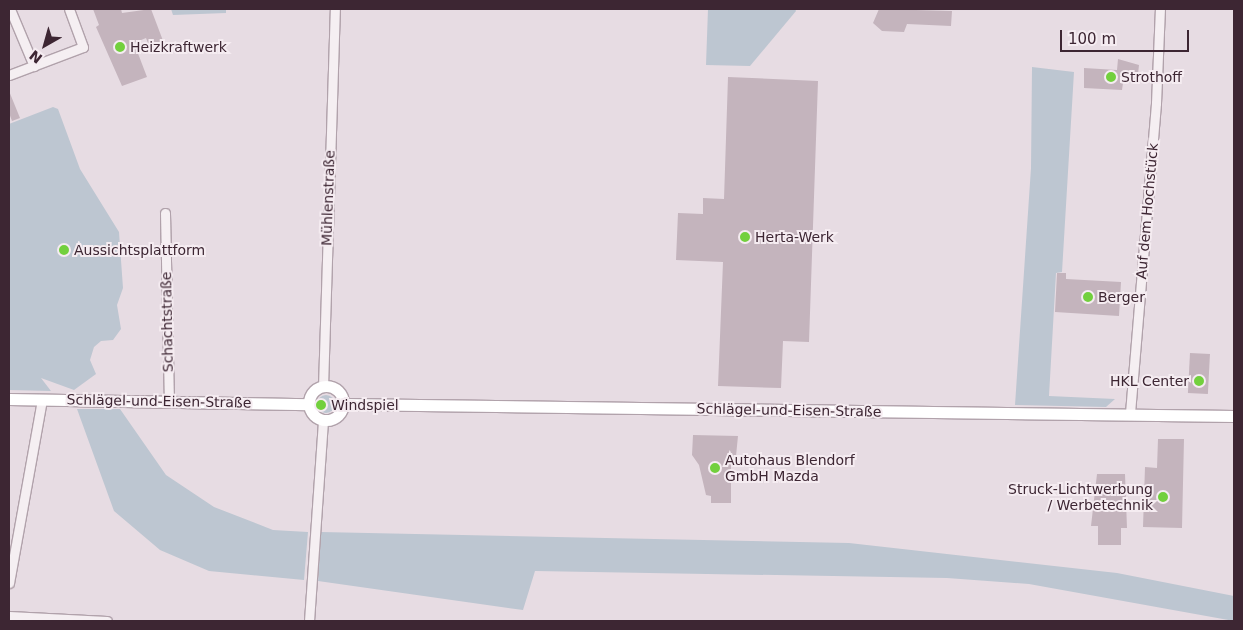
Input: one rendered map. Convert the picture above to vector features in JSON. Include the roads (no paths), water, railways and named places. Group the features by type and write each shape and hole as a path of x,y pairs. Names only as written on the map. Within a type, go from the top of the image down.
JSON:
{"street":[{"path":"10,9 34,66"},
{"path":"9,76 83,46 68,9"},
{"name":"Mühlenstraße","path":"323,387 336,9"},
{"name":"Auf dem Hochstück","path":"1130,413 1156,103 1160,9"},
{"name":"Schachtstraße","path":"165,214 169,401"},
{"path":"323,387 337,391 343,404 336,417 323,420 314,415 309,404 312,393 323,387"},
{"name":"Schlägel-und-Eisen-Straße","path":"9,399 309,404"},
{"path":"9,583 42,400"},
{"name":"Schlägel-und-Eisen-Straße","path":"343,404 1130,413 1234,416"},
{"path":"310,621 323,420"},
{"path":"9,616 107,621"}],"place":[{"name":"Heizkraftwerk","path":"120,47"},
{"name":"Strothoff","path":"1111,77"},
{"name":"Herta-Werk","path":"745,237"},
{"name":"Aussichtsplattform","path":"64,250"},
{"name":"Berger","path":"1088,297"},
{"name":"HKL Center","path":"1199,381"},
{"name":"Windspiel","path":"321,405"},
{"name":"Autohaus Blendorf GmbH Mazda","path":"715,468"},
{"name":"Struck-Lichtwerbung / Werbetechnik","path":"1163,497"}]}
